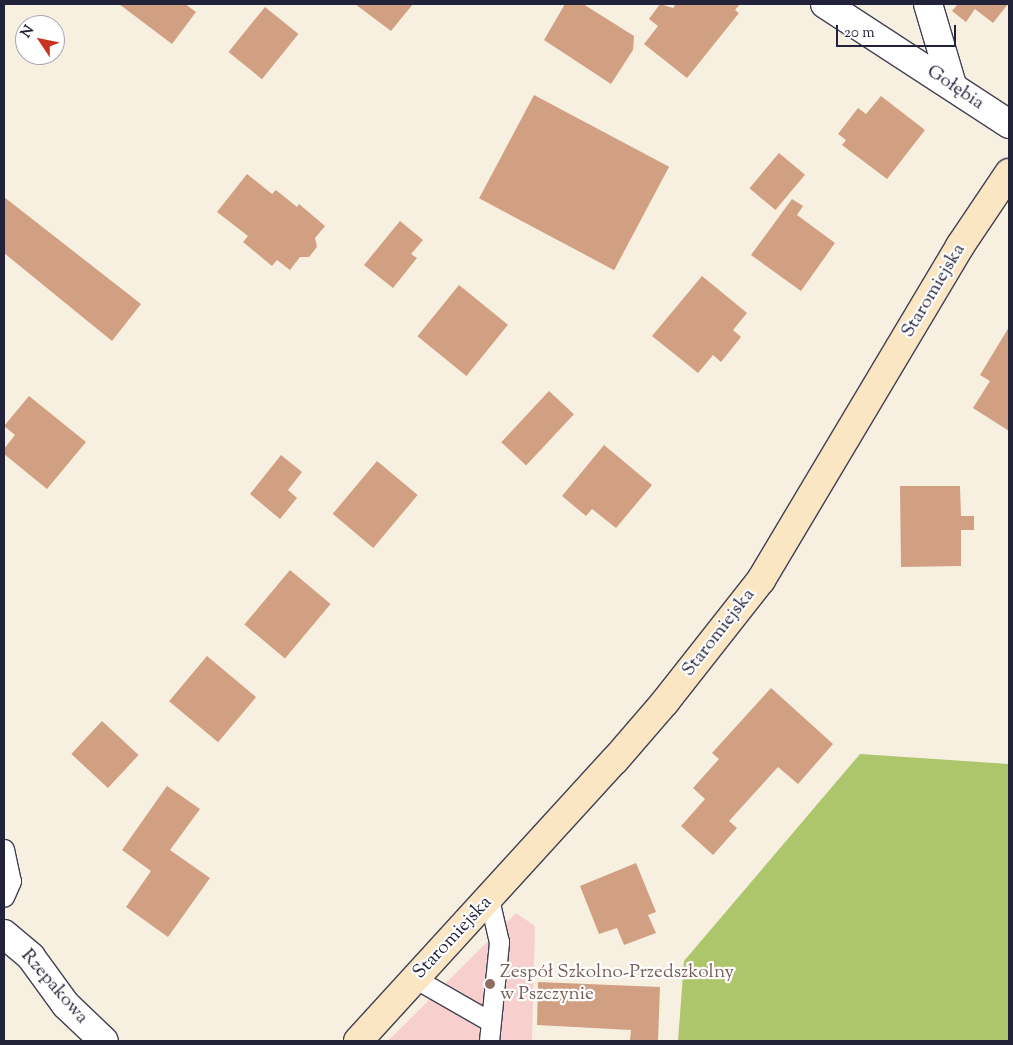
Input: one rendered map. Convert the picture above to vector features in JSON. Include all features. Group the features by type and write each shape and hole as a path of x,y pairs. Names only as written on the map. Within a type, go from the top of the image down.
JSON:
{"street":[{"name":"Gołębia","path":"825,4 952,85 1009,124"},
{"path":"928,4 952,85"},
{"name":"Staromiejska","path":"358,1041 489,899 665,702 761,580 960,246 1009,173"},
{"name":"Rzepakowa","path":"4,934 31,957 66,1005 104,1041"}],"lane":[{"path":"4,849 10,881 4,897"},
{"path":"489,899 499,942 489,1041"},
{"path":"416,979 491,1022"}],"shaded area":[{"name":"Zespół Szkolno-Przedszkolny w Pszczynie","path":"516,913 535,926 532,1041 388,1041"}],"green space":[{"path":"860,754 1009,764 1009,1041 678,1041 684,961"}],"building":[{"path":"119,4 185,4 196,12 172,44"},
{"path":"355,4 413,4 391,31"},
{"path":"565,4 583,4 634,36 633,50 611,84 544,40"},
{"path":"660,4 673,8 676,4 740,4 735,10 739,13 687,78 644,44 658,26 649,19"},
{"path":"958,4 1008,4 993,23 975,9 966,22 952,11"},
{"path":"265,7 298,34 262,79 228,52"},
{"path":"534,95 669,167 614,270 479,198"},
{"path":"881,96 925,130 887,179 842,145 846,140 838,134 858,108 866,114"},
{"path":"779,153 805,175 775,210 749,188"},
{"path":"247,174 272,194 276,190 297,207 299,204 325,226 315,238 317,247 309,257 300,257 290,270 277,260 272,266 243,242 248,236 217,212"},
{"path":"4,197 141,304 112,341 4,253"},
{"path":"792,199 803,206 797,215 835,243 801,291 751,255"},
{"path":"400,221 423,240 411,254 417,258 393,288 364,265"},
{"path":"702,276 747,313 733,330 741,337 721,362 713,355 698,373 652,336"},
{"path":"459,285 508,325 466,376 417,336"},
{"path":"1009,327 1009,431 973,408 990,381 980,375"},
{"path":"549,391 574,414 526,465 501,442"},
{"path":"29,396 86,442 47,489 4,454 4,449 15,435 4,426"},
{"path":"604,445 652,485 616,528 592,509 586,516 562,496"},
{"path":"281,455 302,472 288,490 297,498 280,519 250,494"},
{"path":"377,461 418,495 373,548 333,514"},
{"path":"900,486 960,486 961,516 974,516 974,530 961,530 961,566 901,567"},
{"path":"290,570 331,604 285,658 244,624"},
{"path":"207,656 256,697 218,742 169,701"},
{"path":"771,688 833,744 798,784 778,767 729,821 737,828 713,855 681,826 705,799 693,788 719,759 712,753"},
{"path":"102,721 139,755 108,788 71,754"},
{"path":"167,786 200,809 170,850 210,878 168,937 126,907 151,871 122,850"},
{"path":"636,863 656,912 648,915 656,933 624,945 617,928 599,934 580,886"},
{"path":"538,982 660,987 658,1041 630,1040 631,1030 537,1025"}],"place":[{"name":"Zespół Szkolno-Przedszkolny w Pszczynie","path":"490,984"}]}
